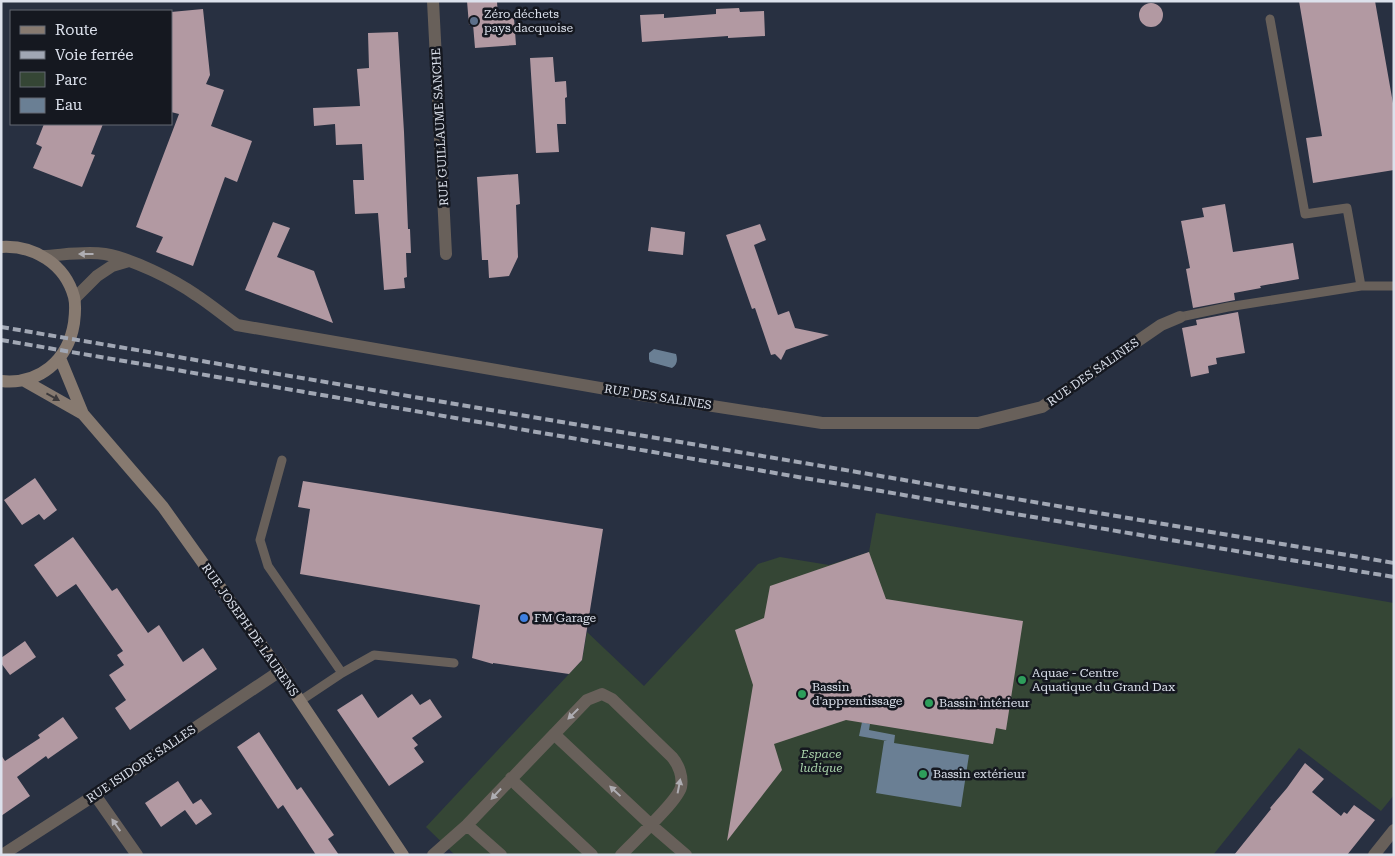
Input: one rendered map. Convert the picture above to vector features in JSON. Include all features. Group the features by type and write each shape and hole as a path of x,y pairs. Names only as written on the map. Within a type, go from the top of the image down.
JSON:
{"main road":[{"path":"1,247 11,246 28,249 43,256 57,267 68,281 75,298 73,328 60,358 37,376 23,380 1,381"},
{"name":"RUE JOSEPH DE LAURENS","path":"60,358 84,414 163,507 280,671 403,855"},
{"name":"RUE JOSEPH DE LAURENS","path":"23,380 84,414"}],"street":[{"name":"RUE GUILLAUME SANCHE","path":"433,1 446,254"},
{"name":"RUE DES SALINES","path":"43,256 104,254 128,261 158,274 196,295 237,325 629,393 822,423 978,423 1042,407 1161,325 1180,317"},
{"path":"75,298 97,276 112,266 128,261"},
{"name":"RUE ISIDORE SALLES","path":"2,855 280,671"},
{"path":"433,855 467,825 587,700 602,694 612,699 675,760 680,773 681,787 675,799 621,855"},
{"path":"554,734 686,855"},
{"path":"512,778 516,784 592,855"},
{"path":"95,795 137,855"},
{"path":"467,825 500,855"},
{"path":"1374,855 1394,830"}],"lane":[{"path":"1270,19 1305,214 1347,208 1361,286"},
{"path":"1180,317 1228,307 1361,286 1394,286"},
{"path":"282,460 260,540 268,566 342,673"},
{"path":"300,701 342,673 374,655 454,663"}],"green space":[{"name":"Aquae - Centre Aquatique du Grand Dax","path":"876,513 1394,603 1394,795 1381,811 1299,748 1213,855 455,855 426,827 582,660 587,632 644,686 758,564 780,557 829,565 869,552"}],"water":[{"path":"654,349 676,354 677,360 675,365 672,368 650,362 649,353"},
{"name":"Bassin extérieur","path":"862,722 870,724 869,730 895,735 894,743 969,755 961,807 876,793 884,741 887,741 859,736"}],"building":[{"path":"467,1 497,1 498,19 514,18 516,45 475,48 473,24 469,25"},
{"path":"1299,1 1375,1 1394,109 1394,170 1313,183 1306,138 1322,136"},
{"path":"1151,3 1159,7 1163,15 1159,23 1151,27 1143,23 1139,15 1143,7"},
{"path":"739,8 740,12 764,11 765,36 728,38 728,36 642,42 640,15 664,14 664,18 716,14 716,9"},
{"path":"203,9 210,75 206,84 224,90 211,126 252,141 237,182 225,177 193,266 156,252 163,237 136,227 179,114 172,112 172,12"},
{"path":"398,32 408,229 410,229 411,253 406,253 407,277 404,278 405,288 384,290 378,213 355,214 353,180 364,180 362,144 336,145 335,124 314,126 313,108 360,106 357,69 369,68 368,33"},
{"path":"553,57 555,82 566,81 566,124 557,124 559,152 536,153 530,58"},
{"path":"44,125 103,125 91,154 95,155 82,187 33,168 42,147 36,144"},
{"path":"518,174 520,204 516,205 518,257 509,276 489,278 488,260 482,260 477,177"},
{"path":"1225,204 1233,252 1293,243 1299,279 1234,293 1235,300 1193,308 1186,269 1190,268 1181,221 1204,217 1202,208"},
{"path":"273,222 290,228 277,257 314,271 333,323 245,290"},
{"path":"760,224 766,240 754,245 778,315 789,311 795,328 829,335 786,350 781,360 775,354 771,355 755,308 752,309 726,235"},
{"path":"651,227 685,232 683,255 648,251"},
{"path":"1238,312 1245,353 1216,358 1217,364 1208,366 1209,373 1191,377 1182,328 1197,325 1196,320"},
{"path":"35,478 57,510 44,520 39,514 22,525 4,500"},
{"path":"303,481 603,529 582,660 569,674 493,664 472,658 480,605 300,574 310,509 298,507"},
{"path":"73,537 112,591 117,588 148,633 159,625 183,662 203,648 217,669 130,730 115,708 126,700 109,675 124,665 117,655 123,651 76,584 57,597 34,565"},
{"path":"869,552 886,599 1023,621 1006,730 996,728 993,744 846,720 774,744 782,770 727,841 753,685 735,630 764,618 770,586"},
{"path":"25,641 36,657 10,675 1,663 1,658"},
{"path":"362,694 378,718 412,694 420,705 430,699 442,717 412,738 418,745 414,748 424,762 389,786 337,710"},
{"path":"63,717 78,738 48,759 46,756 17,777 30,796 1,816 1,755 5,761 40,738 38,735"},
{"path":"259,732 297,790 301,787 334,835 328,839 339,855 316,855 283,805 278,809 237,747"},
{"path":"1305,763 1324,779 1312,792 1341,816 1344,812 1347,814 1354,805 1375,820 1347,855 1234,855 1271,809"},
{"path":"178,781 193,804 201,799 212,814 196,825 185,810 161,827 145,803"}],"railway":[{"path":"1,327 1394,563"},
{"path":"1,340 1394,577"}],"place":[{"name":"Zéro déchets pays dacquoise","path":"474,21"},
{"name":"FM Garage","path":"524,618"},
{"name":"Aquae - Centre Aquatique du Grand Dax","path":"1022,680"},
{"name":"Bassin d'apprentissage","path":"802,694"},
{"name":"Bassin intérieur","path":"929,703"},
{"name":"Bassin extérieur","path":"923,774"}],"park label":[{"name":"Espace ludique","path":"821,761"}]}
